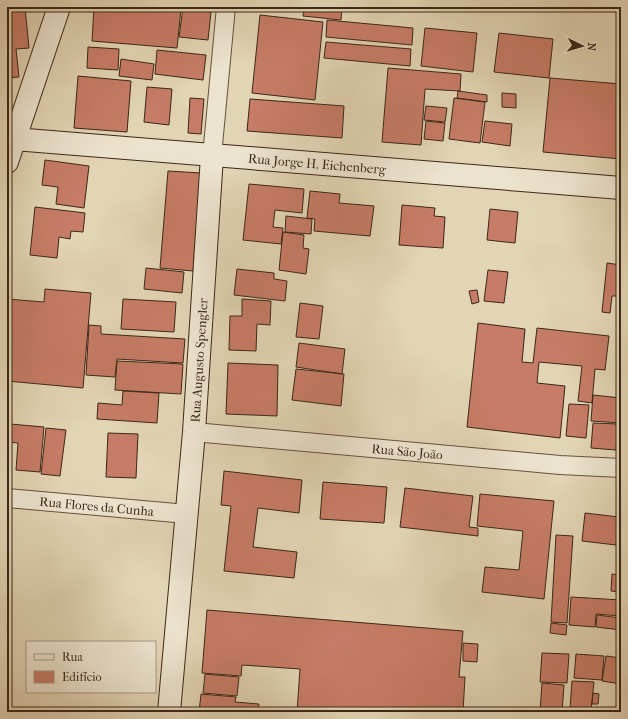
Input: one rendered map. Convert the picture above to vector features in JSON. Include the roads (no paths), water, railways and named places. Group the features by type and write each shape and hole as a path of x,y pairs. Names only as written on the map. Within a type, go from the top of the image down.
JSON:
{"street":[{"path":"7,162 59,7"},
{"name":"Rua Augusto Spengler","path":"168,712 194,432 212,156 226,8"},
{"name":"Rua Jorge H. Eichenberg","path":"14,139 621,188"},
{"name":"Rua São João","path":"194,432 560,465 621,468"},
{"name":"Rua Flores da Cunha","path":"7,498 187,514"}]}
